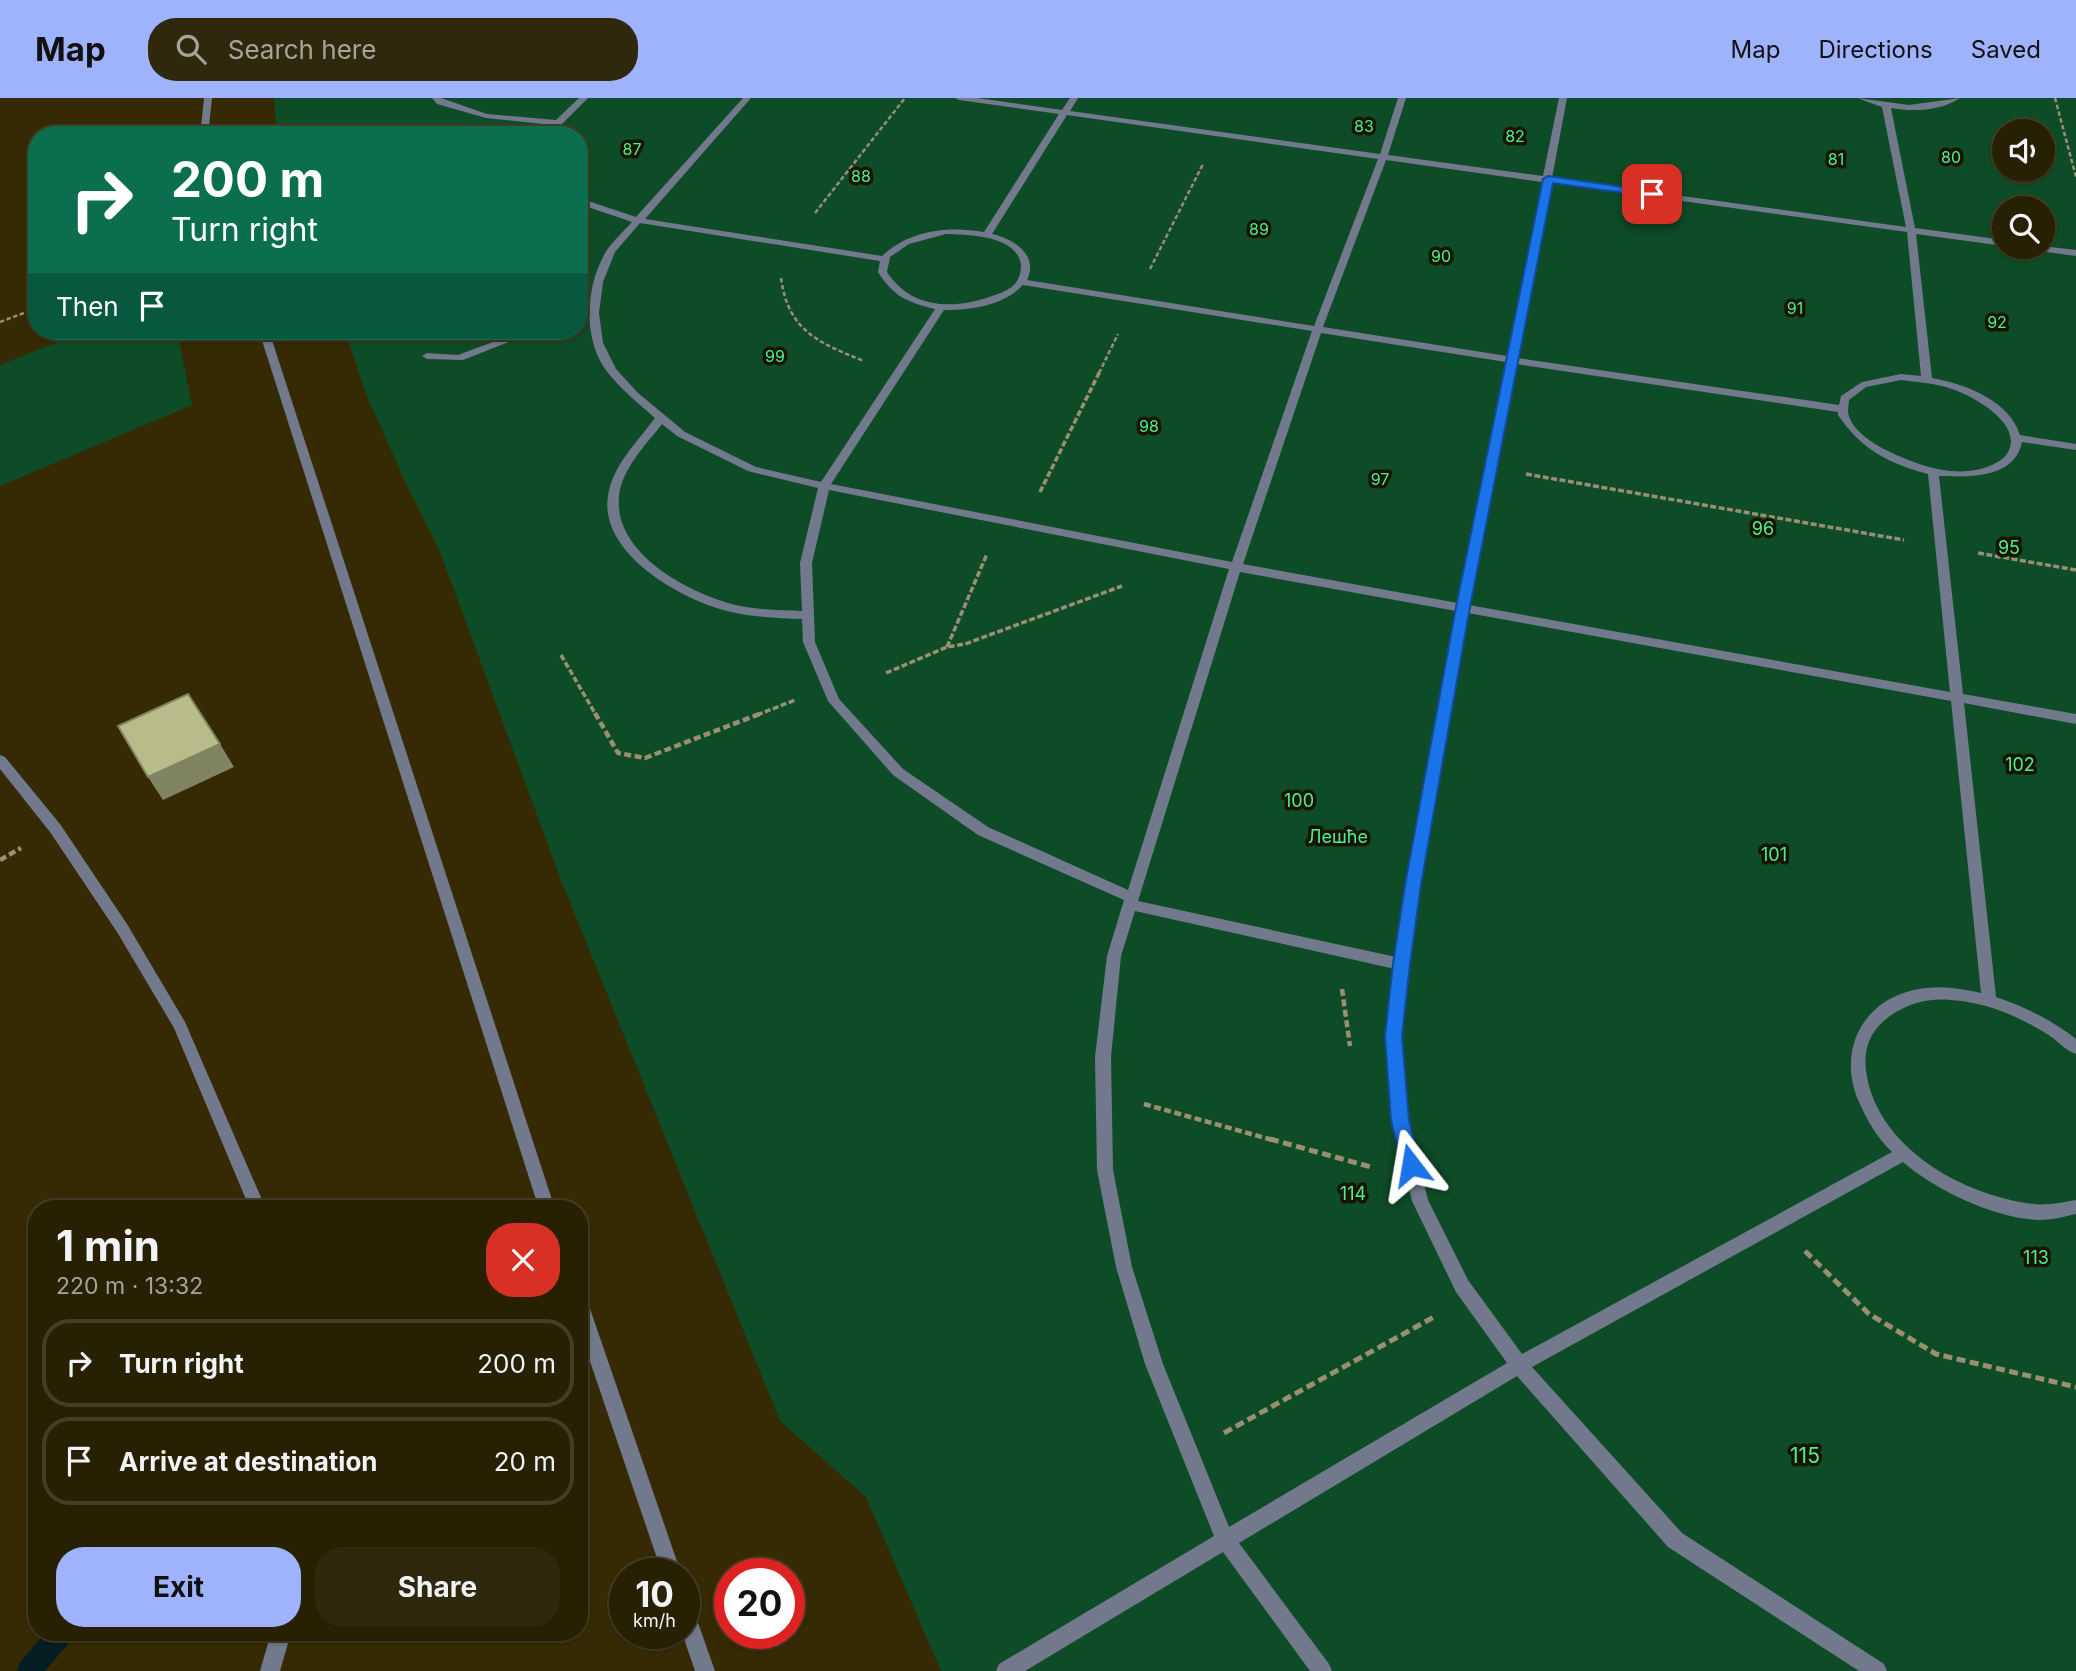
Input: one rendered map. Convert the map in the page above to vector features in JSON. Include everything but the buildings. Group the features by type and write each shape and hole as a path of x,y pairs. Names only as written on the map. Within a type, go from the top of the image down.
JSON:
{"street":[{"path":"205,126 208,98"},
{"path":"436,98 486,116 558,123"},
{"path":"557,126 584,98"},
{"path":"747,98 611,251 598,282 594,308 598,343 611,370 660,419 681,434 752,469 824,486 1236,567 2076,719"},
{"path":"960,98 1992,241"},
{"path":"987,235 1074,98"},
{"path":"1322,1671 1225,1540 1154,1364 1124,1267 1105,1170 1103,1057 1114,956 1236,567 1318,327 1383,157 1402,98"},
{"path":"1563,98 1463,607 1413,885 1393,1036 1400,1120 1420,1202 1462,1286 1518,1364 1675,1540 1877,1671"},
{"path":"1861,98 1886,105 1930,107 1956,98"},
{"path":"1886,105 1911,230 1927,380"},
{"path":"588,204 636,220 885,259"},
{"path":"957,231 987,235 1004,241 1017,250 1024,260 1026,271 1021,282 1012,291 989,302 941,307 917,303 898,295 886,284 881,271 885,259 894,248 926,234 957,231"},
{"path":"2055,250 2076,253"},
{"path":"1021,282 1842,409"},
{"path":"941,307 824,486 806,563 808,642 834,701 898,772 983,831 1132,902 1402,964"},
{"path":"588,310 594,308"},
{"path":"267,340 544,1200"},
{"path":"428,356 458,358 507,340"},
{"path":"1901,377 1953,386 1997,409 2011,423 2018,438 2016,452 2005,464 1987,472 1962,475 1933,472 1905,465 1879,454 1859,439 1846,424 1842,409 1847,396 1859,385 1878,379 1901,377"},
{"path":"660,419 622,469 612,498 618,531 640,559 676,586 718,604 764,613 807,615"},
{"path":"2018,438 2076,447"},
{"path":"1933,472 1989,1000"},
{"path":"0,760 55,828 122,929 180,1026 254,1200"},
{"path":"2076,1048 2062,1035 2026,1014 1989,1000 1950,993 1914,996 1886,1008 1866,1028 1857,1056 1861,1088 1876,1121 1904,1153 1943,1183 1989,1204 2037,1212 2076,1208"},
{"path":"1006,1671 1518,1364 1904,1153"},
{"path":"588,1329 667,1558"},
{"path":"270,1671 279,1641"},
{"path":"697,1649 705,1671"}],"path":[{"path":"2056,98 2076,177"},
{"path":"0,322 28,311"},
{"path":"1491,468 2076,570"},
{"path":"947,648 1002,521"},
{"path":"886,673 947,648 965,644 1122,586"},
{"path":"561,655 618,753 645,758 828,687"},
{"path":"1104,1105 1145,1104 1368,1167 1411,1165"},
{"path":"1776,1223 1870,1314 1936,1354 2076,1387"},
{"path":"1189,1452 1471,1297"}],"green space":[{"name":"Лешће","path":"274,98 2076,98 2076,1671 941,1671 866,1497 780,1421 561,880 439,549 366,394 348,340 588,340 588,126 276,126"},
{"path":"62,340 179,340 192,405 0,486 0,365"}],"waterway":[{"path":"29,1671 54,1641"}],"route":[{"path":"1411,1165 1400,1120 1393,1036 1402,964 1413,885 1463,607 1548,179 1652,194"}],"park label":[{"name":"83","path":"1364,126"},
{"name":"82","path":"1515,136"},
{"name":"87","path":"632,149"},
{"name":"80","path":"1951,157"},
{"name":"81","path":"1836,159"},
{"name":"88","path":"861,176"},
{"name":"89","path":"1259,229"},
{"name":"90","path":"1441,256"},
{"name":"91","path":"1795,308"},
{"name":"92","path":"1997,322"},
{"name":"99","path":"775,356"},
{"name":"98","path":"1149,426"},
{"name":"97","path":"1380,479"},
{"name":"96","path":"1763,529"},
{"name":"95","path":"2009,548"},
{"name":"102","path":"2020,765"},
{"name":"100","path":"1299,801"},
{"name":"101","path":"1774,855"},
{"name":"114","path":"1353,1194"},
{"name":"113","path":"2036,1258"},
{"name":"115","path":"1805,1456"}]}
